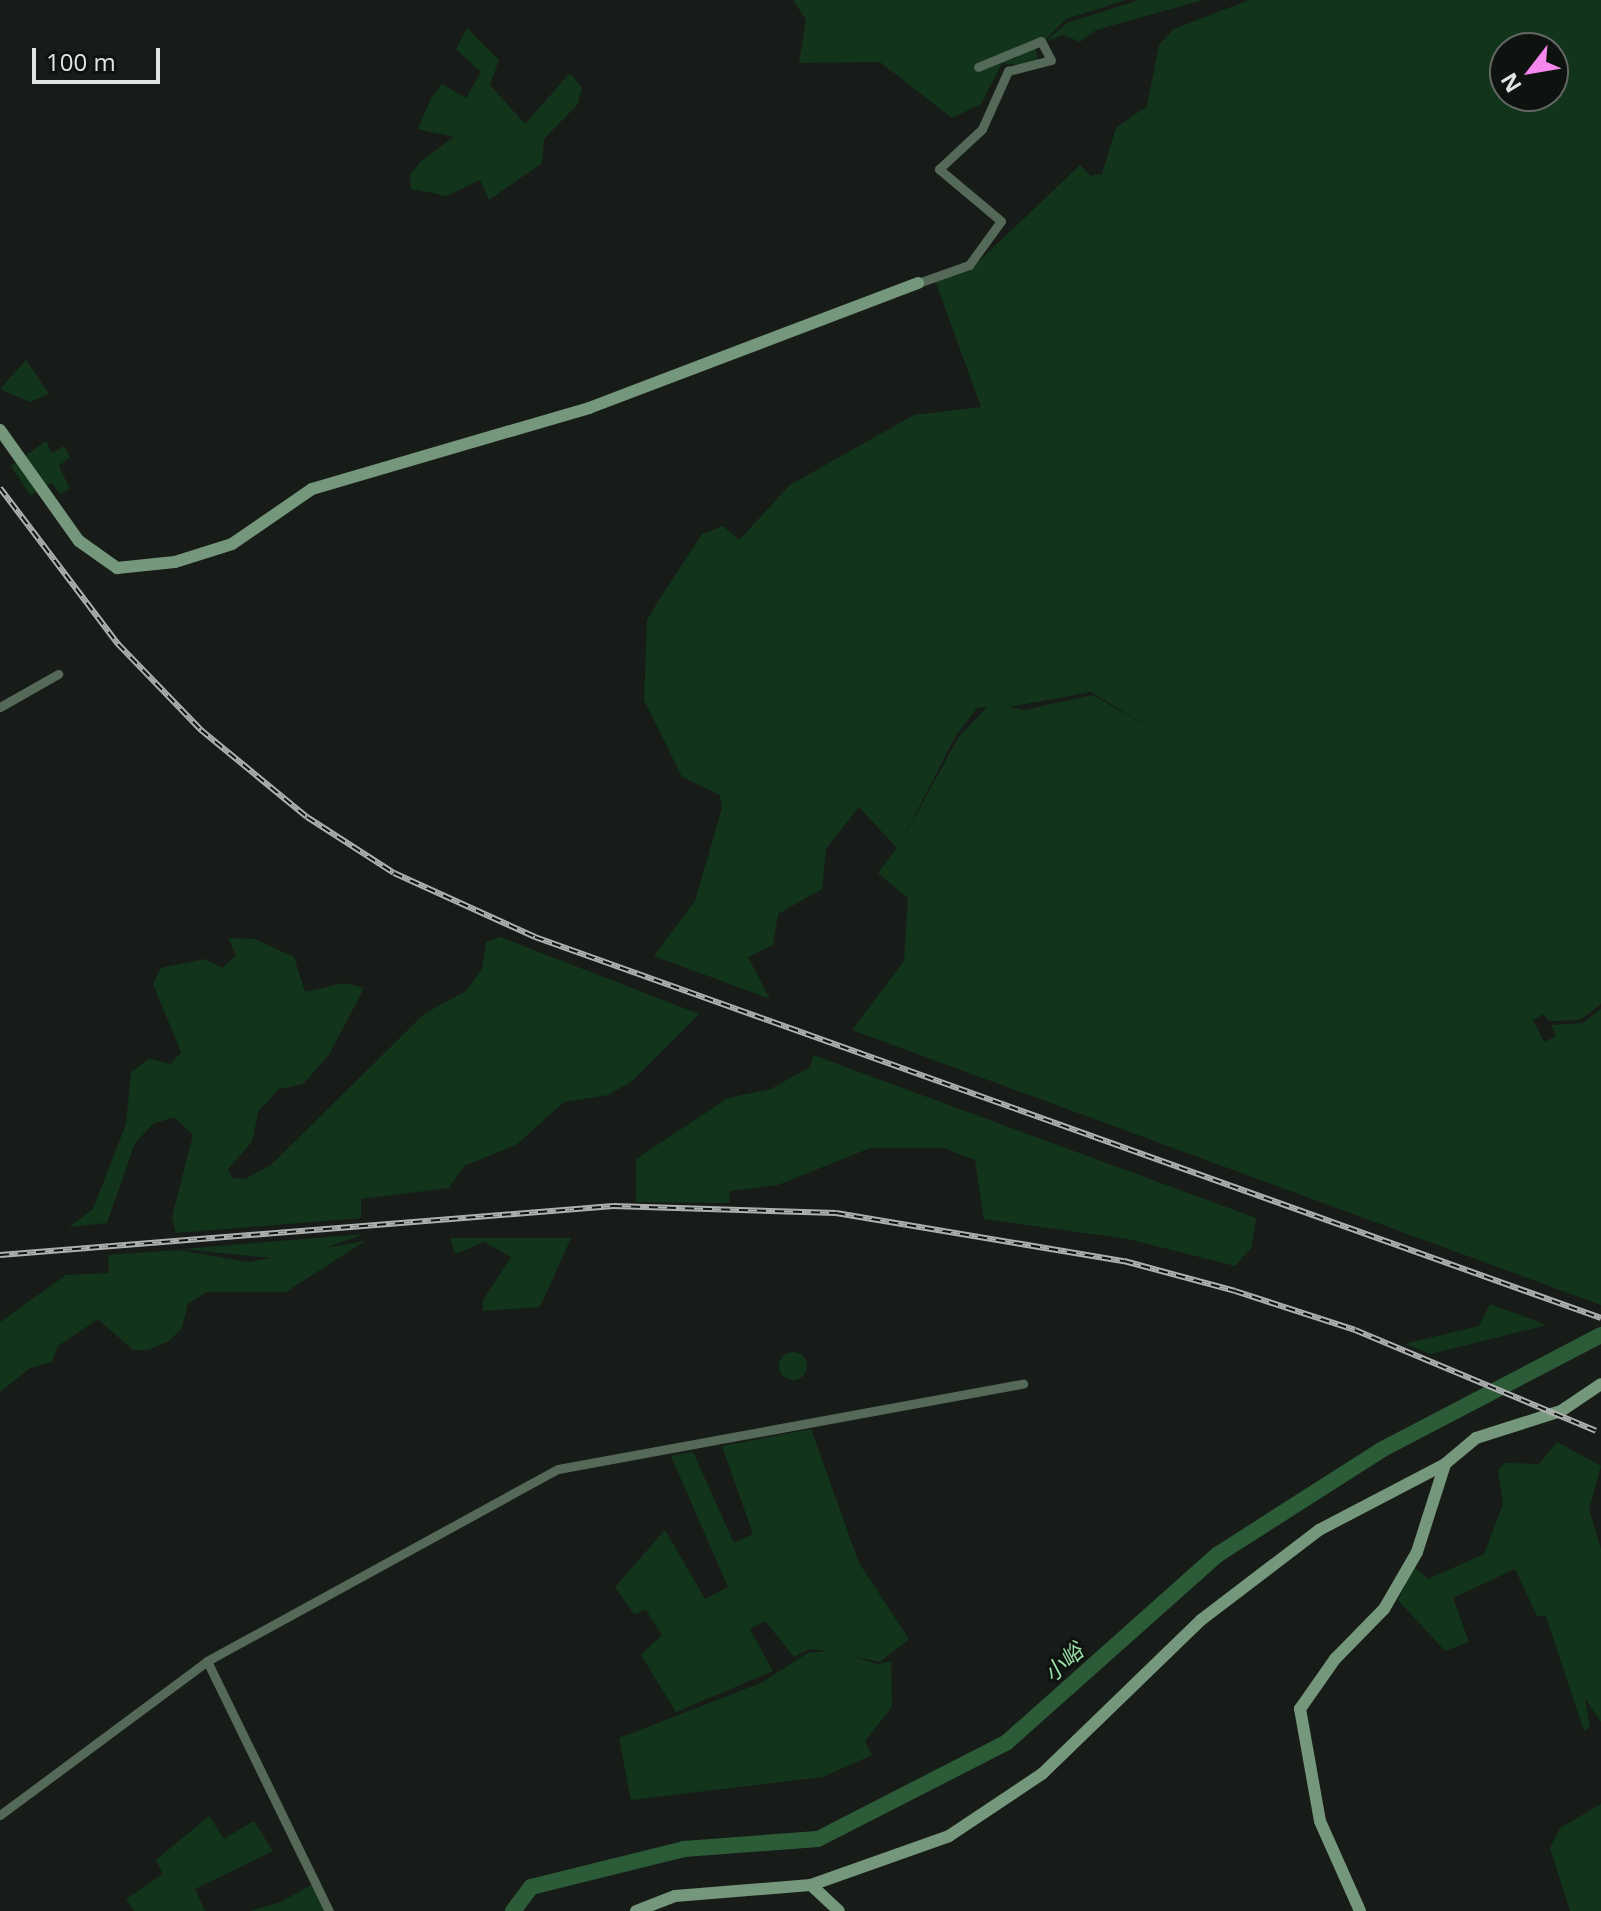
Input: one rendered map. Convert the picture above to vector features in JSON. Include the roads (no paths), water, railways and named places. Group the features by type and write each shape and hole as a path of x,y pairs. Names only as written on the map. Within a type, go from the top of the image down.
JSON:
{"street":[{"path":"0,430 79,541 117,568 175,562 232,544 312,489 589,408 969,265 1001,221 939,169 982,129 1008,71 1051,60 1041,41 978,67"},
{"path":"0,707 58,674"},
{"path":"0,1815 207,1661 558,1469 1023,1384"},
{"path":"636,1911 675,1896 811,1885 949,1836 1042,1774 1201,1620 1319,1530 1445,1464 1476,1438 1561,1411 1601,1384"},
{"path":"1360,1911 1320,1821 1300,1709 1335,1659 1384,1609 1417,1552 1445,1464"},
{"path":"207,1661 329,1911"},
{"path":"811,1885 839,1911"}],"waterway":[{"name":"小峪","path":"513,1911 531,1887 684,1849 818,1839 1006,1743 1217,1555 1381,1450 1601,1335"}],"railway":[{"path":"0,488 118,644 201,730 307,817 394,873 535,937 1601,1318"},
{"path":"0,1255 613,1206 836,1213 1124,1261 1235,1291 1355,1330 1596,1431"}]}
